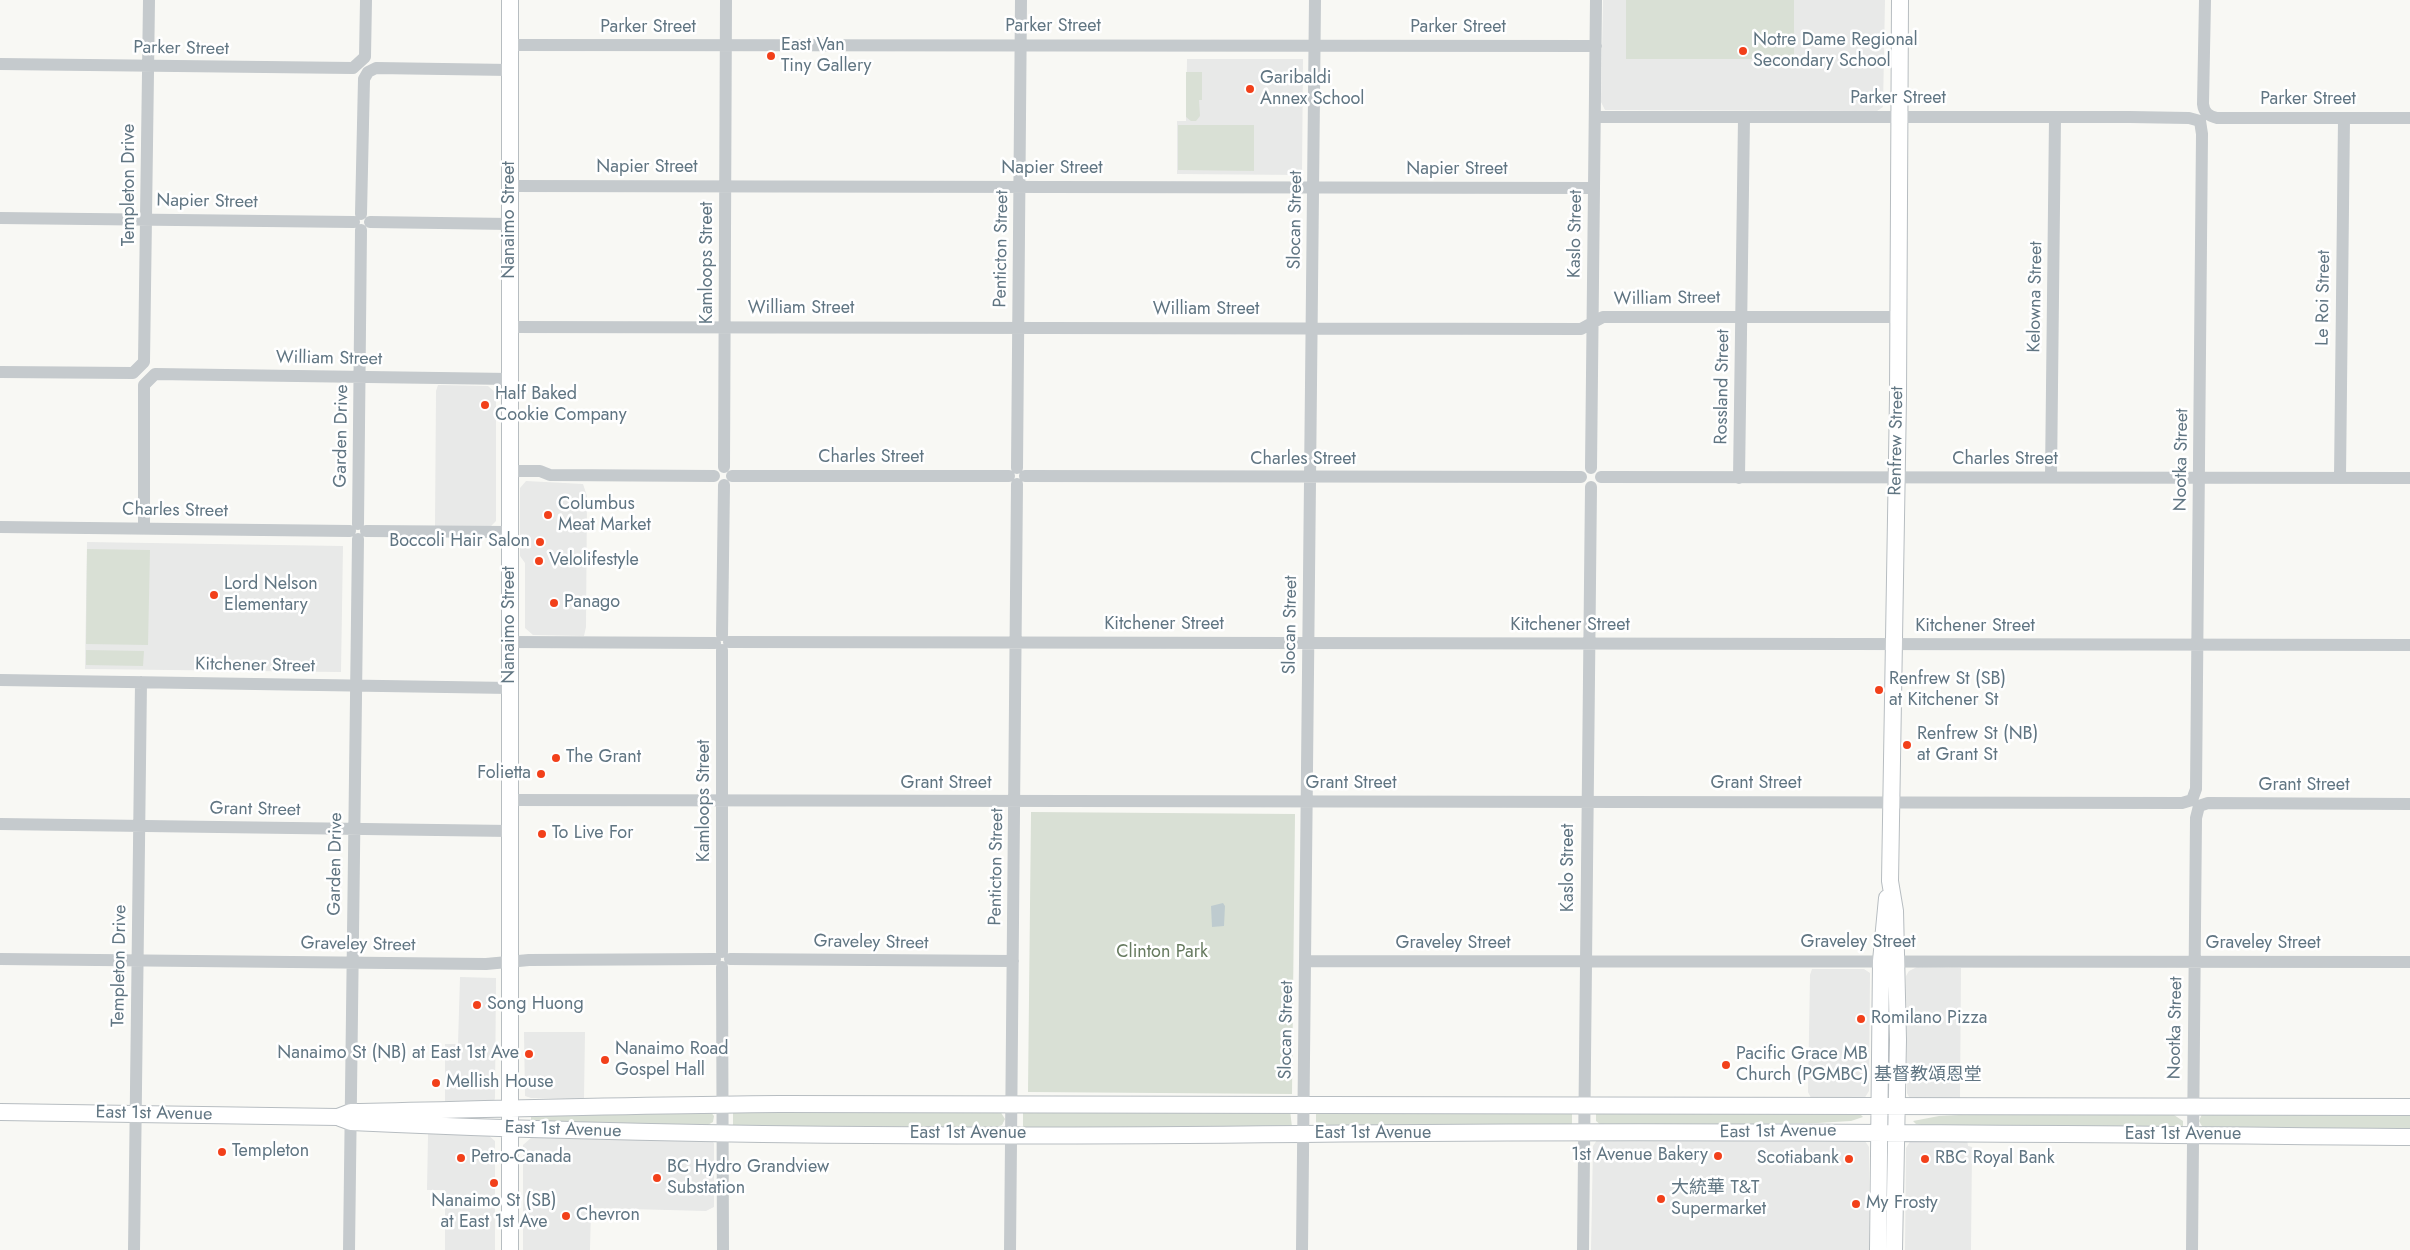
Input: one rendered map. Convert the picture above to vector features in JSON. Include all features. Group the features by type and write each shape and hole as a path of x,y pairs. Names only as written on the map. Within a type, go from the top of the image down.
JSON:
{"main road":[{"name":"Nanaimo Street","path":"510,0 510,1250"},
{"name":"Renfrew Street","path":"1894,1250 1896,1132 1889,1106 1889,961 1895,910 1890,881 1898,317 1900,0"},
{"name":"East 1st Avenue","path":"347,1117 654,1104 1586,1104 2410,1107"},
{"name":"Renfrew Street","path":"1878,1250 1880,1132 1889,1106"},
{"name":"East 1st Avenue","path":"0,1112 347,1117 511,1129 721,1133 1585,1134 1896,1132 2410,1137"}],"street":[{"name":"Templeton Drive","path":"144,528 144,362 149,0"},
{"name":"Garden Drive","path":"349,1250 347,1117 353,962 363,106 366,0"},
{"name":"Kamloops Street","path":"723,1250 721,1133 722,642 727,476 725,326 726,0"},
{"name":"Penticton Street","path":"1010,1250 1021,0"},
{"name":"Slocan Street","path":"1302,1250 1315,0"},
{"name":"Kaslo Street","path":"1591,468 1596,0"},
{"name":"Nootka Street","path":"2192,1250 2202,134 2205,0"},
{"name":"Parker Street","path":"510,45 1596,46"},
{"name":"Parker Street","path":"0,64 510,70"},
{"name":"Parker Street","path":"1596,117 2410,118"},
{"name":"Rossland Street","path":"1740,478 1744,117"},
{"name":"Kelowna Street","path":"2051,477 2055,117"},
{"name":"Le Roi Street","path":"2340,478 2344,118"},
{"name":"Napier Street","path":"510,186 1594,188"},
{"name":"Napier Street","path":"0,218 510,224"},
{"name":"William Street","path":"510,327 1581,329 1603,317 1898,317"},
{"name":"William Street","path":"0,372 510,379"},
{"path":"1591,468 1599,472 1601,477 1597,485 1591,487 1583,483 1581,477 1583,472 1591,468"},
{"path":"510,471 540,471 560,475 714,476 717,469 727,476"},
{"name":"Charles Street","path":"727,476 1581,477"},
{"name":"Charles Street","path":"1601,477 2410,478"},
{"name":"Kaslo Street","path":"1583,1250 1591,487"},
{"name":"Charles Street","path":"0,526 510,532"},
{"name":"Kitchener Street","path":"510,642 2410,645"},
{"name":"Kitchener Street","path":"0,680 510,688"},
{"name":"Templeton Drive","path":"134,1250 141,682"},
{"name":"Grant Street","path":"510,800 2410,804"},
{"name":"Grant Street","path":"0,824 510,831"},
{"name":"Graveley Street","path":"0,959 491,964 510,962 722,959 1013,961"},
{"name":"Graveley Street","path":"1305,961 2410,962"}],"shaded area":[{"name":"Notre Dame Regional Secondary School","path":"1603,0 1885,0 1883,107 1877,111 1605,110 1601,102"},
{"path":"1187,59 1303,59 1302,175 1177,174 1177,121 1186,121"},
{"path":"438,385 488,386 496,393 496,521 491,526 435,526 436,391"},
{"path":"526,481 583,484 587,496 586,627 584,636 533,635 525,628 525,563 520,556 520,488"},
{"name":"Lord Nelson Elementary","path":"87,542 343,546 341,672 85,669"},
{"path":"1223,903 1225,906 1224,926 1212,927 1211,906"},
{"path":"1917,967 1961,968 1960,1100 1910,1099 1907,1093 1906,976 1909,971"},
{"path":"1812,969 1864,969 1870,973 1869,1091 1864,1099 1812,1100 1808,1092 1810,975"},
{"path":"460,977 496,978 495,1098 494,1101 445,1106 445,1044 458,1044"},
{"path":"524,1032 585,1032 584,1099 531,1098 525,1096"},
{"path":"428,1134 488,1135 495,1141 495,1250 445,1250 445,1190 427,1190"},
{"path":"532,1137 706,1138 713,1141 714,1144 714,1207 706,1211 591,1208 590,1250 523,1250 523,1145"},
{"path":"1597,1140 1865,1141 1869,1147 1869,1250 1591,1250 1593,1146"},
{"path":"1911,1140 1967,1140 1968,1146 1972,1147 1971,1250 1905,1250 1906,1148"}],"green space":[{"path":"1626,0 1794,0 1794,59 1626,59"},
{"path":"1186,72 1202,72 1202,100 1199,100 1200,116 1196,121 1191,121 1186,117"},
{"path":"1178,125 1254,125 1254,171 1178,170"},
{"path":"87,549 150,550 148,645 86,644"},
{"path":"86,650 144,651 143,666 86,665"},
{"name":"Clinton Park","path":"1031,812 1295,814 1292,1094 1028,1092"},
{"path":"709,1110 714,1116 713,1122 706,1126 531,1123 531,1117 615,1112"},
{"path":"733,1110 1000,1111 1005,1119 1002,1125 997,1127 733,1126"},
{"path":"1290,1110 1292,1127 1023,1127 1023,1111"},
{"path":"1596,1110 1849,1111 1863,1117 1851,1121 1817,1123 1602,1126 1596,1121"},
{"path":"1316,1111 1572,1111 1572,1127 1316,1127"},
{"path":"2037,1111 2171,1113 2183,1121 2183,1126 2179,1129 1937,1128 1916,1124 1913,1121 1939,1116"},
{"path":"2410,1112 2410,1130 2203,1128 2199,1121 2202,1114"}],"place":[{"name":"Notre Dame Regional Secondary School","path":"1743,51"},
{"name":"East Van Tiny Gallery","path":"771,56"},
{"name":"Garibaldi Annex School","path":"1250,89"},
{"name":"Half Baked Cookie Company","path":"485,405"},
{"name":"Columbus Meat Market","path":"548,515"},
{"name":"Boccoli Hair Salon","path":"540,542"},
{"name":"Velolifestyle","path":"539,561"},
{"name":"Lord Nelson Elementary","path":"214,595"},
{"name":"Panago","path":"554,603"},
{"name":"Renfrew St (SB) at Kitchener St","path":"1879,690"},
{"name":"Renfrew St (NB) at Grant St","path":"1907,745"},
{"name":"The Grant","path":"556,758"},
{"name":"Folietta","path":"541,774"},
{"name":"To Live For","path":"542,834"},
{"name":"Song Huong","path":"477,1005"},
{"name":"Romilano Pizza","path":"1861,1019"},
{"name":"Nanaimo St (NB) at East 1st Ave","path":"529,1054"},
{"name":"Nanaimo Road Gospel Hall","path":"605,1060"},
{"name":"Pacific Grace MB Church (PGMBC) 基督教頌恩堂","path":"1726,1065"},
{"name":"Mellish House","path":"436,1083"},
{"name":"Templeton","path":"222,1152"},
{"name":"1st Avenue Bakery","path":"1718,1156"},
{"name":"Petro-Canada","path":"461,1158"},
{"name":"Scotiabank","path":"1849,1159"},
{"name":"RBC Royal Bank","path":"1925,1159"},
{"name":"BC Hydro Grandview Substation","path":"657,1178"},
{"name":"Nanaimo St (SB) at East 1st Ave","path":"494,1183"},
{"name":"大統華 T&T Supermarket","path":"1661,1199"},
{"name":"My Frosty","path":"1856,1204"},
{"name":"Chevron","path":"566,1216"}]}
